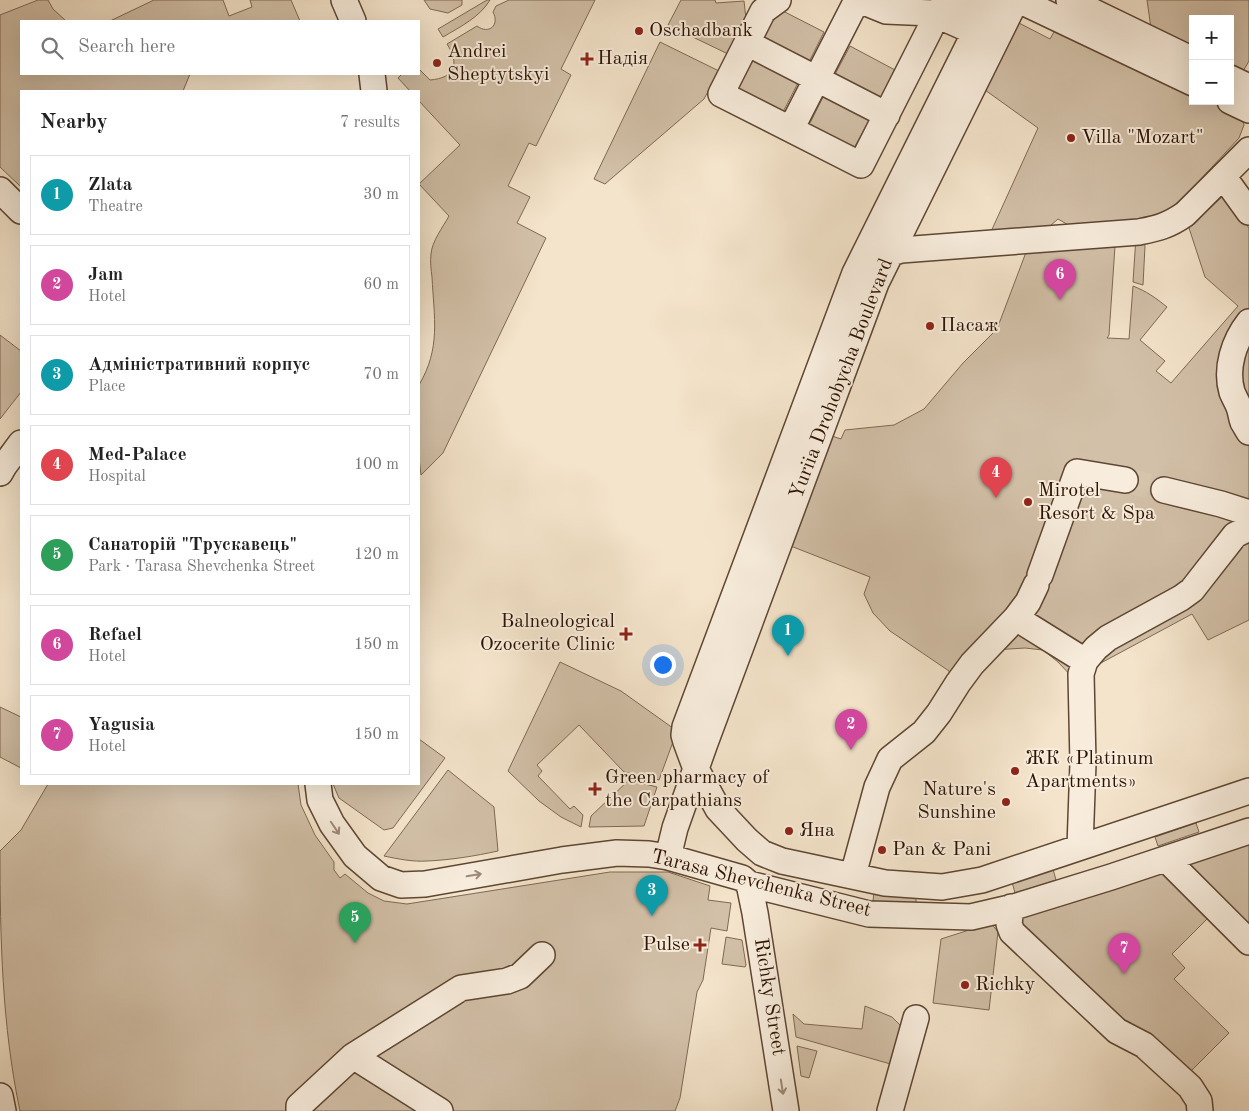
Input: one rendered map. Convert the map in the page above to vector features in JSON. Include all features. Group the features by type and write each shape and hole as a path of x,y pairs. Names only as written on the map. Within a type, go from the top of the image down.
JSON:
{"street":[{"path":"344,0 353,20"},
{"path":"751,0 753,17 751,35"},
{"path":"778,0 763,11 721,94 861,165 930,29 932,13"},
{"path":"791,129 858,0 886,11 932,13 979,0"},
{"name":"Yuriia Drohobycha Boulevard","path":"696,769 684,735 685,727 845,298 855,273 991,0"},
{"name":"Yuriia Drohobycha Boulevard","path":"668,857 675,828 696,769 876,283 1016,0"},
{"path":"1027,0 1029,5 1189,81"},
{"path":"1069,0 1189,58"},
{"path":"932,13 975,32"},
{"path":"751,35 816,79 887,115"},
{"path":"372,75 374,90"},
{"path":"1234,80 1249,87"},
{"path":"1234,103 1249,110"},
{"path":"891,253 901,250 1138,232 1162,227 1175,222 1185,214 1249,150"},
{"path":"1223,176 1249,212"},
{"path":"0,190 20,210"},
{"path":"1249,322 1234,347 1230,375 1233,393 1243,422 1249,432"},
{"path":"0,473 20,445"},
{"path":"853,875 877,787 890,759 924,732 939,714 972,664 1016,618 1028,602 1038,580 1077,472 1125,480"},
{"path":"1164,490 1249,513"},
{"path":"1080,847 1083,763 1081,674 1085,661 1108,638 1192,590 1235,535 1249,528"},
{"path":"1016,618 1085,661"},
{"name":"Tarasa Shevchenka Street","path":"696,769 718,809 762,853 782,861 885,883 942,887 982,880 1249,791"},
{"name":"Tarasa Shevchenka Street","path":"318,785 320,800 332,824 355,856 381,878 401,885 425,884 562,860 617,853 649,854 668,857 742,878 749,884 869,914 971,916 1011,907 1111,877 1249,830"},
{"path":"1166,859 1249,942"},
{"name":"Richky Street","path":"749,884 756,913 786,1111"},
{"path":"1011,907 1009,924 1012,932 1117,1031 1144,1045 1190,1087 1199,1101 1200,1111"},
{"path":"298,1111 299,1106 353,1056 461,988 507,981 520,976 542,955"},
{"path":"890,1111 916,1018"},
{"path":"353,1056 440,1111"},
{"path":"0,1096 3,1111"}],"shaded area":[{"path":"38,0 48,0 53,9 65,20 20,20 20,75 190,75 183,90 20,90 20,186 0,167 0,15"},
{"path":"154,0 223,0 229,16 252,7 250,0 291,0 300,20 112,20"},
{"path":"424,0 462,0 462,5 448,13 430,9"},
{"path":"490,0 481,12 443,37 438,29"},
{"path":"509,0 595,0 561,69 571,75 536,146 529,143 508,186 530,197 517,223 546,238 443,453 421,475 420,383 431,358 434,332 431,254 436,239 449,216 420,183 460,145 420,102 420,90 409,90 398,78 401,75 420,75 420,70 430,80 438,79 450,73 454,64 447,44 477,26 481,29 492,27 495,21 493,12 496,6"},
{"path":"681,0 715,0 716,3 744,1 746,19 728,54 668,25"},
{"path":"1147,0 1249,0 1249,61 1239,78 1234,76 1234,15 1189,15 1189,52 1151,28"},
{"path":"779,9 824,32 808,64 762,40"},
{"path":"1017,22 1050,39 1059,23 1189,85 1189,105 1230,105 1240,110 1244,125 1239,138 1186,195 1162,216 1077,230 1058,219 1042,233 989,236 1038,128 985,90"},
{"path":"660,42 719,71 704,99 605,184 594,179"},
{"path":"850,46 895,70 879,101 833,78"},
{"path":"754,57 799,81 783,112 738,89"},
{"path":"825,93 871,117 854,148 809,125"},
{"name":"Mirotel Resort & Spa","path":"1225,194 1249,228 1249,620 1208,640 1192,614 1073,678 1043,650 1025,648 993,650 951,680 949,671 890,631 873,613 864,594 870,577 783,543 832,436 841,439 845,430 894,425 924,409 963,363 997,329 1028,247 1113,244 1115,246 1109,335 1107,338 1129,339 1133,286 1155,298 1167,307 1140,340 1165,361 1156,371 1171,383 1238,306 1205,277 1189,228"},
{"path":"1136,237 1145,246 1143,285 1133,282"},
{"path":"0,335 20,350 20,393 0,419"},
{"path":"560,662 621,691 677,731 659,780 624,772 579,725 537,765 542,771 538,776 570,809 574,806 583,815 581,827 561,817 539,801 508,771"},
{"path":"0,707 20,717 20,767 0,757"},
{"path":"420,740 445,758 393,828 384,830 339,798 333,785 420,785"},
{"path":"448,770 494,807 498,851 463,858 427,861 411,861 384,856"},
{"path":"629,780 657,787 644,826 589,827 591,816"},
{"path":"47,785 298,785 301,805 315,835 334,862 334,870 340,878 345,874 368,893 384,901 407,904 610,872 668,872 710,886 708,900 731,903 727,931 711,928 703,980 697,992 680,1098 675,1111 20,1111 9,1047 3,982 0,851 21,830"},
{"path":"1196,823 1199,832 1158,846 1155,837"},
{"path":"1249,840 1249,930 1181,863"},
{"path":"1053,869 1056,880 1015,893 1012,882"},
{"path":"1164,871 1211,915 1172,954 1185,968 1174,979 1229,1033 1190,1072 1182,1073 1131,1023 1114,1014 1020,927 1020,918 1028,912"},
{"path":"874,891 916,895 916,905 873,901"},
{"path":"991,923 998,932 989,1010 933,1003 941,939"},
{"path":"726,937 742,940 745,967 722,964"},
{"path":"865,1006 892,1017 904,1029 894,1065 796,1037 793,1014 804,1024 862,1029"},
{"path":"797,1046 817,1051 809,1078 801,1076"}],"tunnel":[{"path":"1125,480 1164,490"}],"place":[{"name":"Oschadbank","path":"639,31"},
{"name":"Надія","path":"587,59"},
{"name":"Andrei Sheptytskyi","path":"437,63"},
{"name":"Villa \"Mozart\"","path":"1071,138"},
{"name":"Refael","path":"1060,300"},
{"name":"Пасаж","path":"930,326"},
{"name":"Med-Palace","path":"996,498"},
{"name":"Mirotel Resort & Spa","path":"1028,502"},
{"name":"Balneological Ozocerite Clinic","path":"626,634"},
{"name":"Zlata","path":"788,656"},
{"name":"Jam","path":"851,750"},
{"name":"ЖК «Platinum Apartments»","path":"1015,771"},
{"name":"Green pharmacy of the Carpathians","path":"595,789"},
{"name":"Nature's Sunshine","path":"1006,802"},
{"name":"Яна","path":"789,831"},
{"name":"Pan & Pani","path":"882,850"},
{"name":"Адміністративний корпус","path":"652,916"},
{"name":"Санаторій \"Трускавець\"","path":"355,943"},
{"name":"Pulse","path":"700,945"},
{"name":"Yagusia","path":"1124,974"},
{"name":"Richky","path":"965,985"}]}
